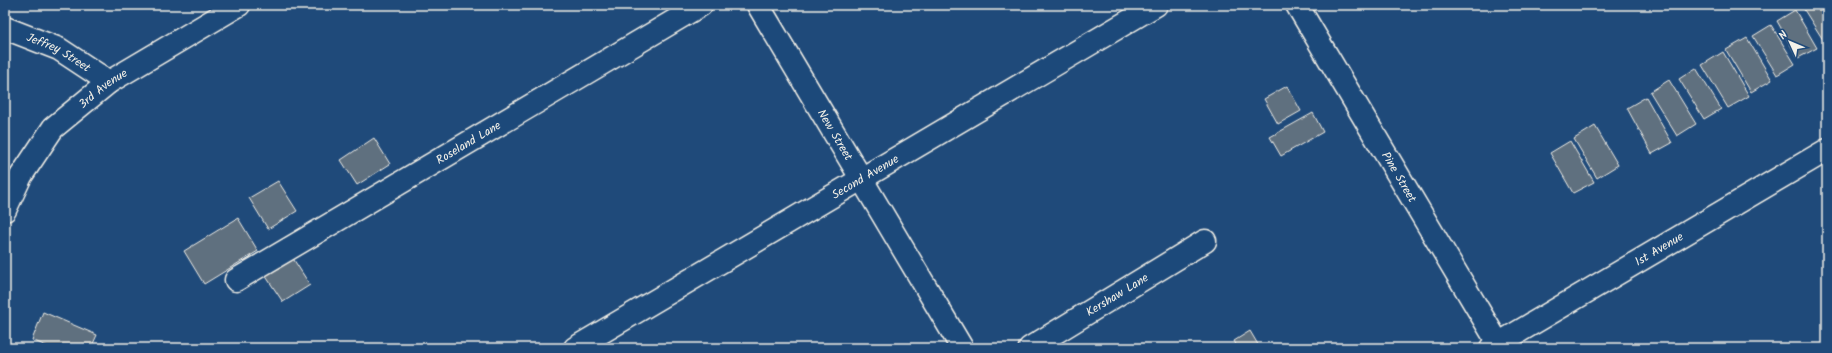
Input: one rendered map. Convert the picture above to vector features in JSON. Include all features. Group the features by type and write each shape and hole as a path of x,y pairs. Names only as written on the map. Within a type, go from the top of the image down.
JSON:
{"street":[{"name":"3rd Avenue","path":"5,210 21,176 53,128 109,82 239,5"},
{"name":"Roseland Lane","path":"236,280 701,5"},
{"name":"New Street","path":"758,5 962,348"},
{"name":"Second Avenue","path":"574,348 1156,5"},
{"name":"Pine Street","path":"1297,5 1497,347"},
{"name":"Jeffrey Street","path":"5,28 59,49 109,82"},
{"name":"1st Avenue","path":"1497,347 1827,150"},
{"name":"Kershaw Lane","path":"1030,348 1205,241"}],"building":[{"path":"1801,5 1825,5 1827,9 1827,46"},
{"path":"1795,10 1817,48 1798,58 1777,21"},
{"path":"1771,25 1795,64 1777,75 1753,36"},
{"path":"1747,38 1772,80 1751,92 1726,50"},
{"path":"1723,52 1749,96 1728,108 1702,65"},
{"path":"1696,68 1721,109 1704,119 1679,79"},
{"path":"1669,80 1696,124 1677,136 1650,92"},
{"path":"1287,86 1301,111 1278,124 1264,99"},
{"path":"1646,97 1672,143 1652,154 1627,108"},
{"path":"1313,113 1323,132 1281,156 1270,137"},
{"path":"1595,126 1618,165 1597,178 1574,139"},
{"path":"374,138 390,164 357,185 341,160"},
{"path":"1570,141 1594,182 1573,193 1550,153"},
{"path":"278,181 297,211 268,229 249,198"},
{"path":"238,218 258,251 204,284 184,251"},
{"path":"292,257 310,285 283,302 265,275"},
{"path":"43,312 97,335 91,348 51,348 32,340"},
{"path":"1250,331 1260,348 1238,348 1234,341"}]}
